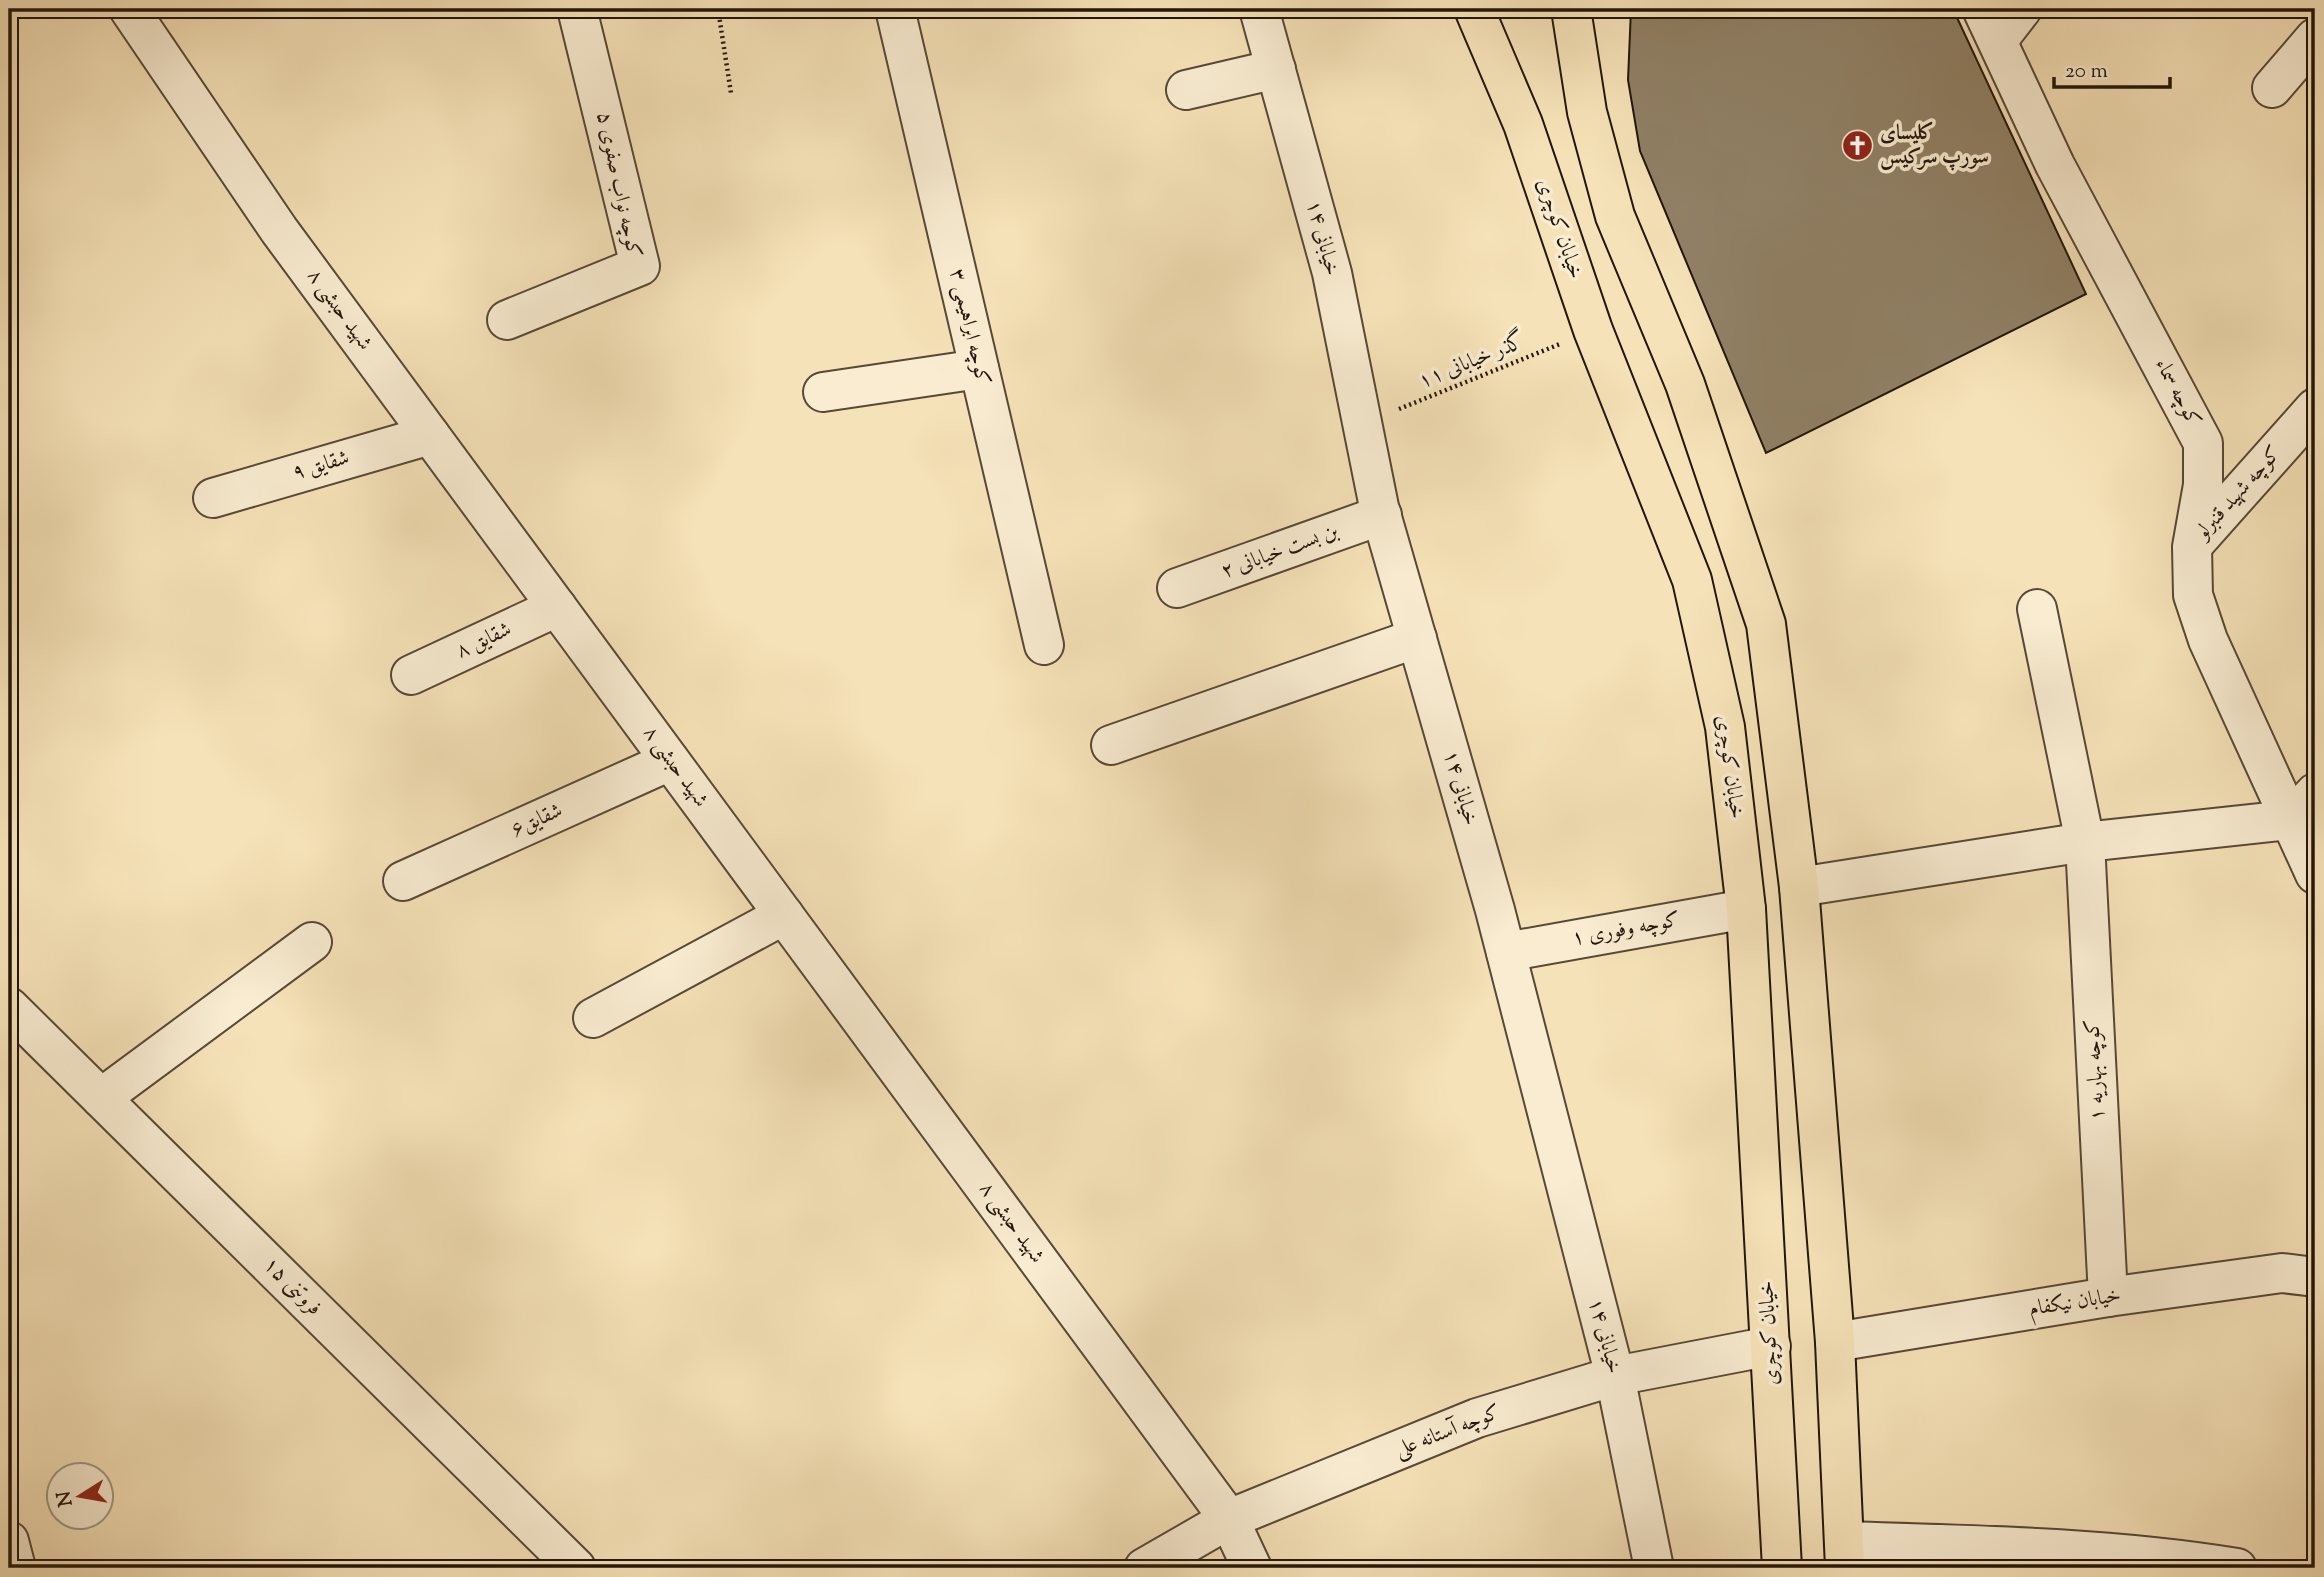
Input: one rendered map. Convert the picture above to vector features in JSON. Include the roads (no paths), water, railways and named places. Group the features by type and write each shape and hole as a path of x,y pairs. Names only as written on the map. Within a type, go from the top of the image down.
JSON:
{"main road":[{"name":"خیابان کوچری","path":"1474,9 1523,124 1593,330 1692,580 1726,727 1746,909 1782,1568"},
{"path":"1571,9 1587,112 1615,216 1685,384 1766,624 1799,887 1835,1342 1845,1555"}],"street":[{"name":"شهید حبشی ۸","path":"129,9 279,230 1229,1519 1252,1568"},
{"name":"کوچه نواب صفوی ۵","path":"507,320 640,265 577,9"},
{"name":"کوچه ابراهیمی ۳","path":"895,9 1044,645"},
{"name":"خیابانی ۱۴","path":"1259,9 1332,273 1382,515 1506,952 1615,1376 1654,1568"},
{"path":"1990,24 2022,9"},
{"name":"کوچه سماء","path":"1990,24 2055,166 2203,443 2203,485 2192,547 2193,595 2208,640 2302,807 2315,874"},
{"path":"2272,88 2315,38"},
{"path":"1185,90 1276,69"},
{"path":"823,392 979,369"},
{"name":"کوچه شهید قنبرلو","path":"2192,547 2315,408"},
{"name":"شقایق ۹","path":"213,498 430,435"},
{"name":"بن بست خیابانی ۲","path":"1177,588 1382,515"},
{"name":"شقایق ۸","path":"411,675 557,607"},
{"name":"کوچه بهاریه ۱","path":"2037,609 2085,842 2108,1297"},
{"path":"1111,745 1417,638"},
{"name":"شقایق۶","path":"403,881 670,761"},
{"path":"1799,887 2302,807"},
{"name":"کوچه وفوری ۱","path":"1506,952 1746,909"},
{"path":"593,1018 784,915"},
{"path":"101,1098 312,942"},
{"name":"فروتنی ۱۵","path":"9,1007 576,1568"},
{"name":"خیابان نیکفام","path":"1835,1342 2108,1297 2282,1273 2315,1277"},
{"name":"کوچه آستانه علی","path":"1144,1568 1229,1519 1477,1419 1615,1376 1771,1346"},
{"path":"9,1541 16,1568"},
{"path":"1845,1555 2042,1547 2213,1566"}],"place":[{"name":"کلیسای سورپ سرکیس","path":"1857,146"}]}
